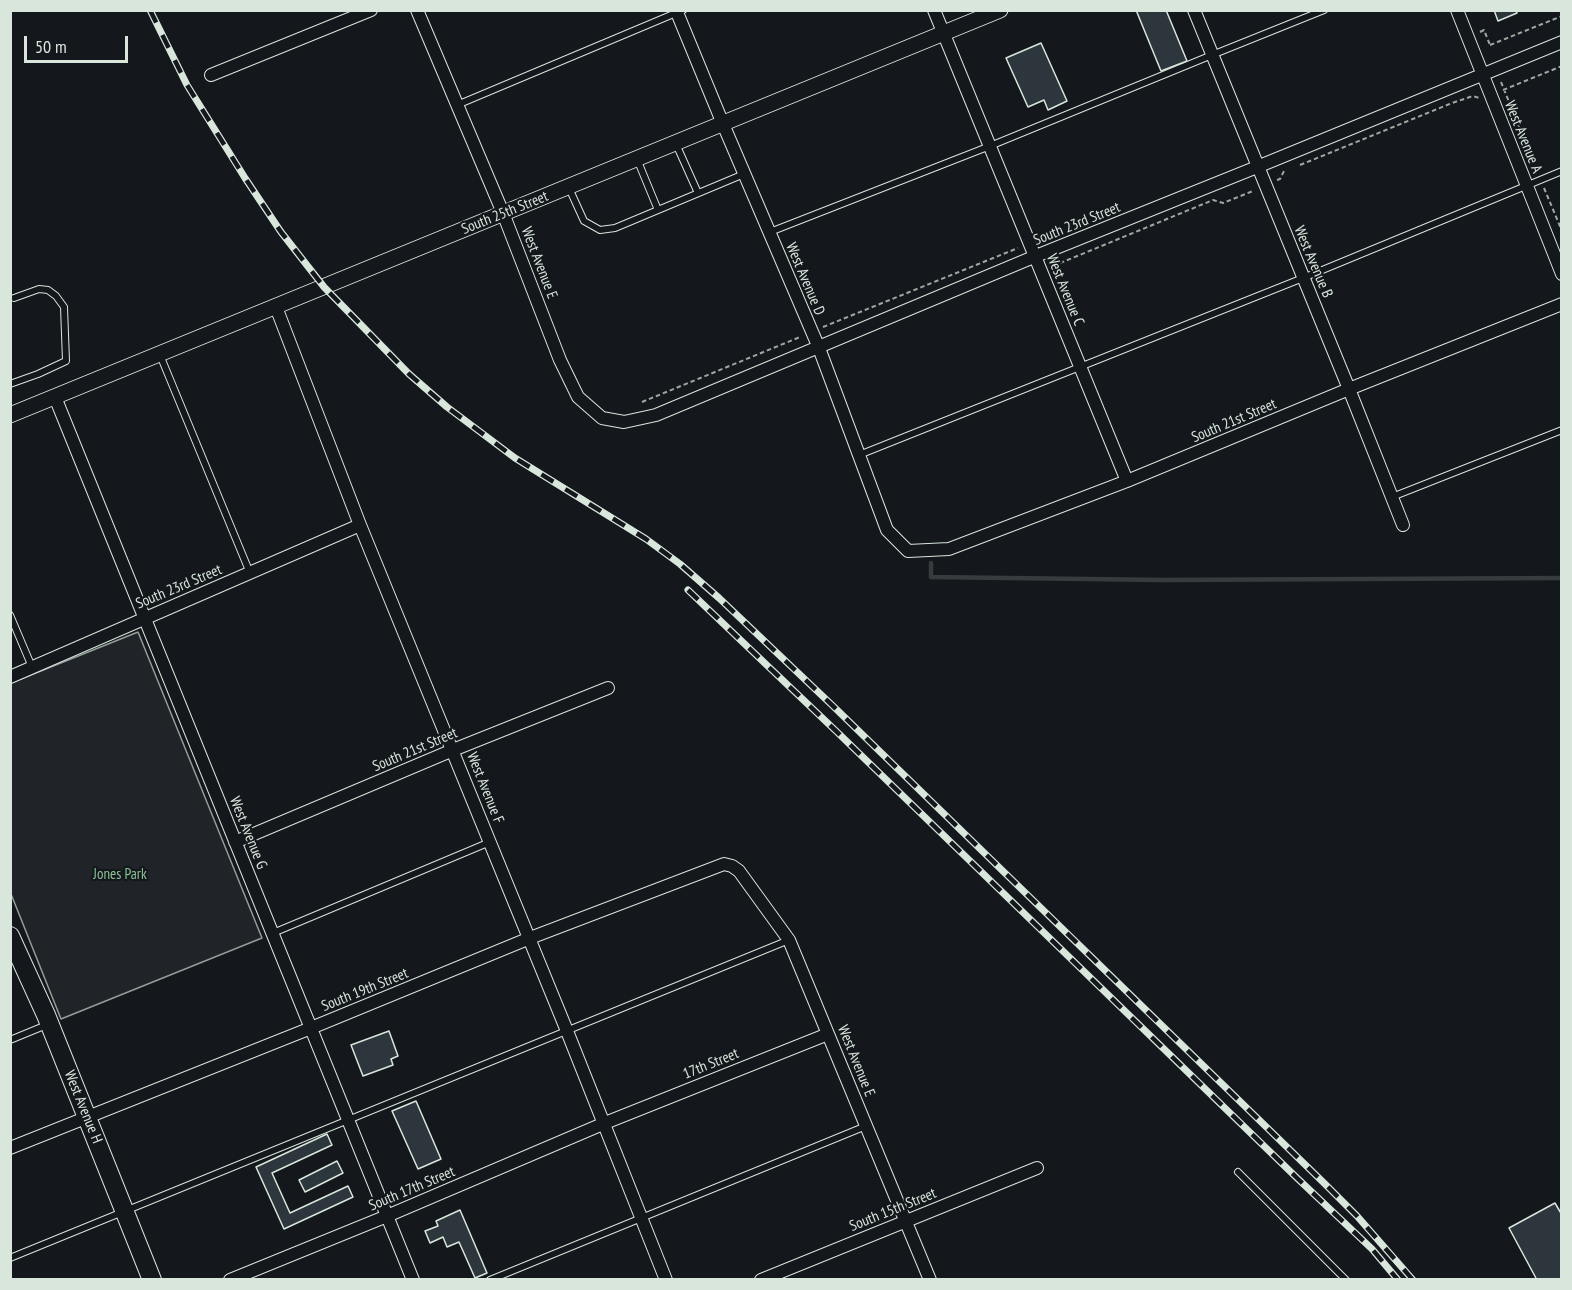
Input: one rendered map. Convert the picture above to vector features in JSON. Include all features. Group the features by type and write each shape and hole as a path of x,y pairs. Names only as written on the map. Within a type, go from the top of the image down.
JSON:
{"main road":[{"name":"West Avenue H","path":"10,936 49,1024 152,1280"}],"street":[{"path":"211,75 371,10"},
{"name":"West Avenue E","path":"417,10 503,213 560,360 578,397 602,418"},
{"name":"West Avenue C","path":"934,10 1127,482"},
{"name":"South 25th Street","path":"10,415 1000,10"},
{"name":"West Avenue B","path":"1194,10 1403,525"},
{"name":"West Avenue A","path":"1456,10 1562,274"},
{"name":"West Avenue D","path":"679,11 723,124 819,348 887,530 908,551 914,551"},
{"name":"South 23rd Street","path":"602,418 624,422 656,415 1036,256 1562,42"},
{"name":"South 21st Street","path":"914,551 949,549 1127,482 1349,389 1562,304"},
{"name":"West Avenue F","path":"276,307 360,525 605,1123 666,1280"},
{"name":"West Avenue G","path":"55,397 413,1280"},
{"name":"South 23rd Street","path":"10,676 360,525"},
{"name":"South 21st Street","path":"235,842 453,750 608,688"},
{"name":"South 19th Street","path":"10,1148 530,938 724,864 732,866"},
{"name":"West Avenue E","path":"732,866 739,871 789,940 930,1280"},
{"name":"17th Street","path":"605,1123 828,1034"},
{"name":"South 17th Street","path":"230,1280 605,1123"},
{"name":"South 15th Street","path":"761,1280 1037,1168"}],"lane":[{"path":"769,233 1324,10"},
{"path":"457,105 679,11"},
{"path":"676,143 698,193"},
{"path":"637,159 658,210"},
{"path":"859,455 1303,278 1562,171"},
{"path":"568,187 584,221 600,230 615,228 744,174"},
{"path":"11,383 66,361 64,307 56,296 48,290 39,289 14,298"},
{"path":"159,355 250,573"},
{"path":"1392,497 1562,430"},
{"path":"10,615 32,667"},
{"path":"272,933 490,842"},
{"path":"10,1258 789,940"},
{"path":"10,1040 49,1024"},
{"path":"490,1280 866,1126"},
{"path":"1238,1172 1346,1280"}],"path":[{"path":"1490,45 1562,16"},
{"path":"1499,92 1562,66"},
{"path":"1501,82 1562,231"},
{"path":"1277,180 1284,171 1452,103 1473,96 1481,99"},
{"path":"1053,266 1213,200 1223,203 1258,188"},
{"path":"818,330 1022,246"},
{"path":"642,402 800,337"}],"green space":[{"name":"Jones Park","path":"138,632 262,938 61,1019 11,894 11,683"}],"building":[{"path":"1136,10 1166,10 1187,61 1161,71"},
{"path":"1494,10 1516,10 1517,13 1498,21"},
{"path":"1041,43 1067,101 1048,110 1044,100 1028,107 1006,58"},
{"path":"389,1031 398,1056 391,1059 393,1065 363,1076 351,1045"},
{"path":"416,1101 441,1159 418,1169 392,1111"},
{"path":"327,1134 332,1145 272,1173 290,1213 348,1186 353,1197 284,1229 256,1167"},
{"path":"337,1161 343,1173 305,1192 299,1180"},
{"path":"1555,1203 1562,1215 1562,1280 1537,1280 1509,1228"},
{"path":"460,1210 487,1273 475,1278 459,1242 447,1247 443,1237 430,1243 425,1231 438,1226 436,1221"}],"waterway":[{"path":"931,563 931,577 1163,580 1562,578"}],"railway":[{"path":"150,10 187,85 281,232 324,287 409,374 447,407 515,458 646,539 680,564 719,598 1324,1183 1357,1216 1413,1280"},
{"path":"688,590 1372,1249 1398,1280"}]}
